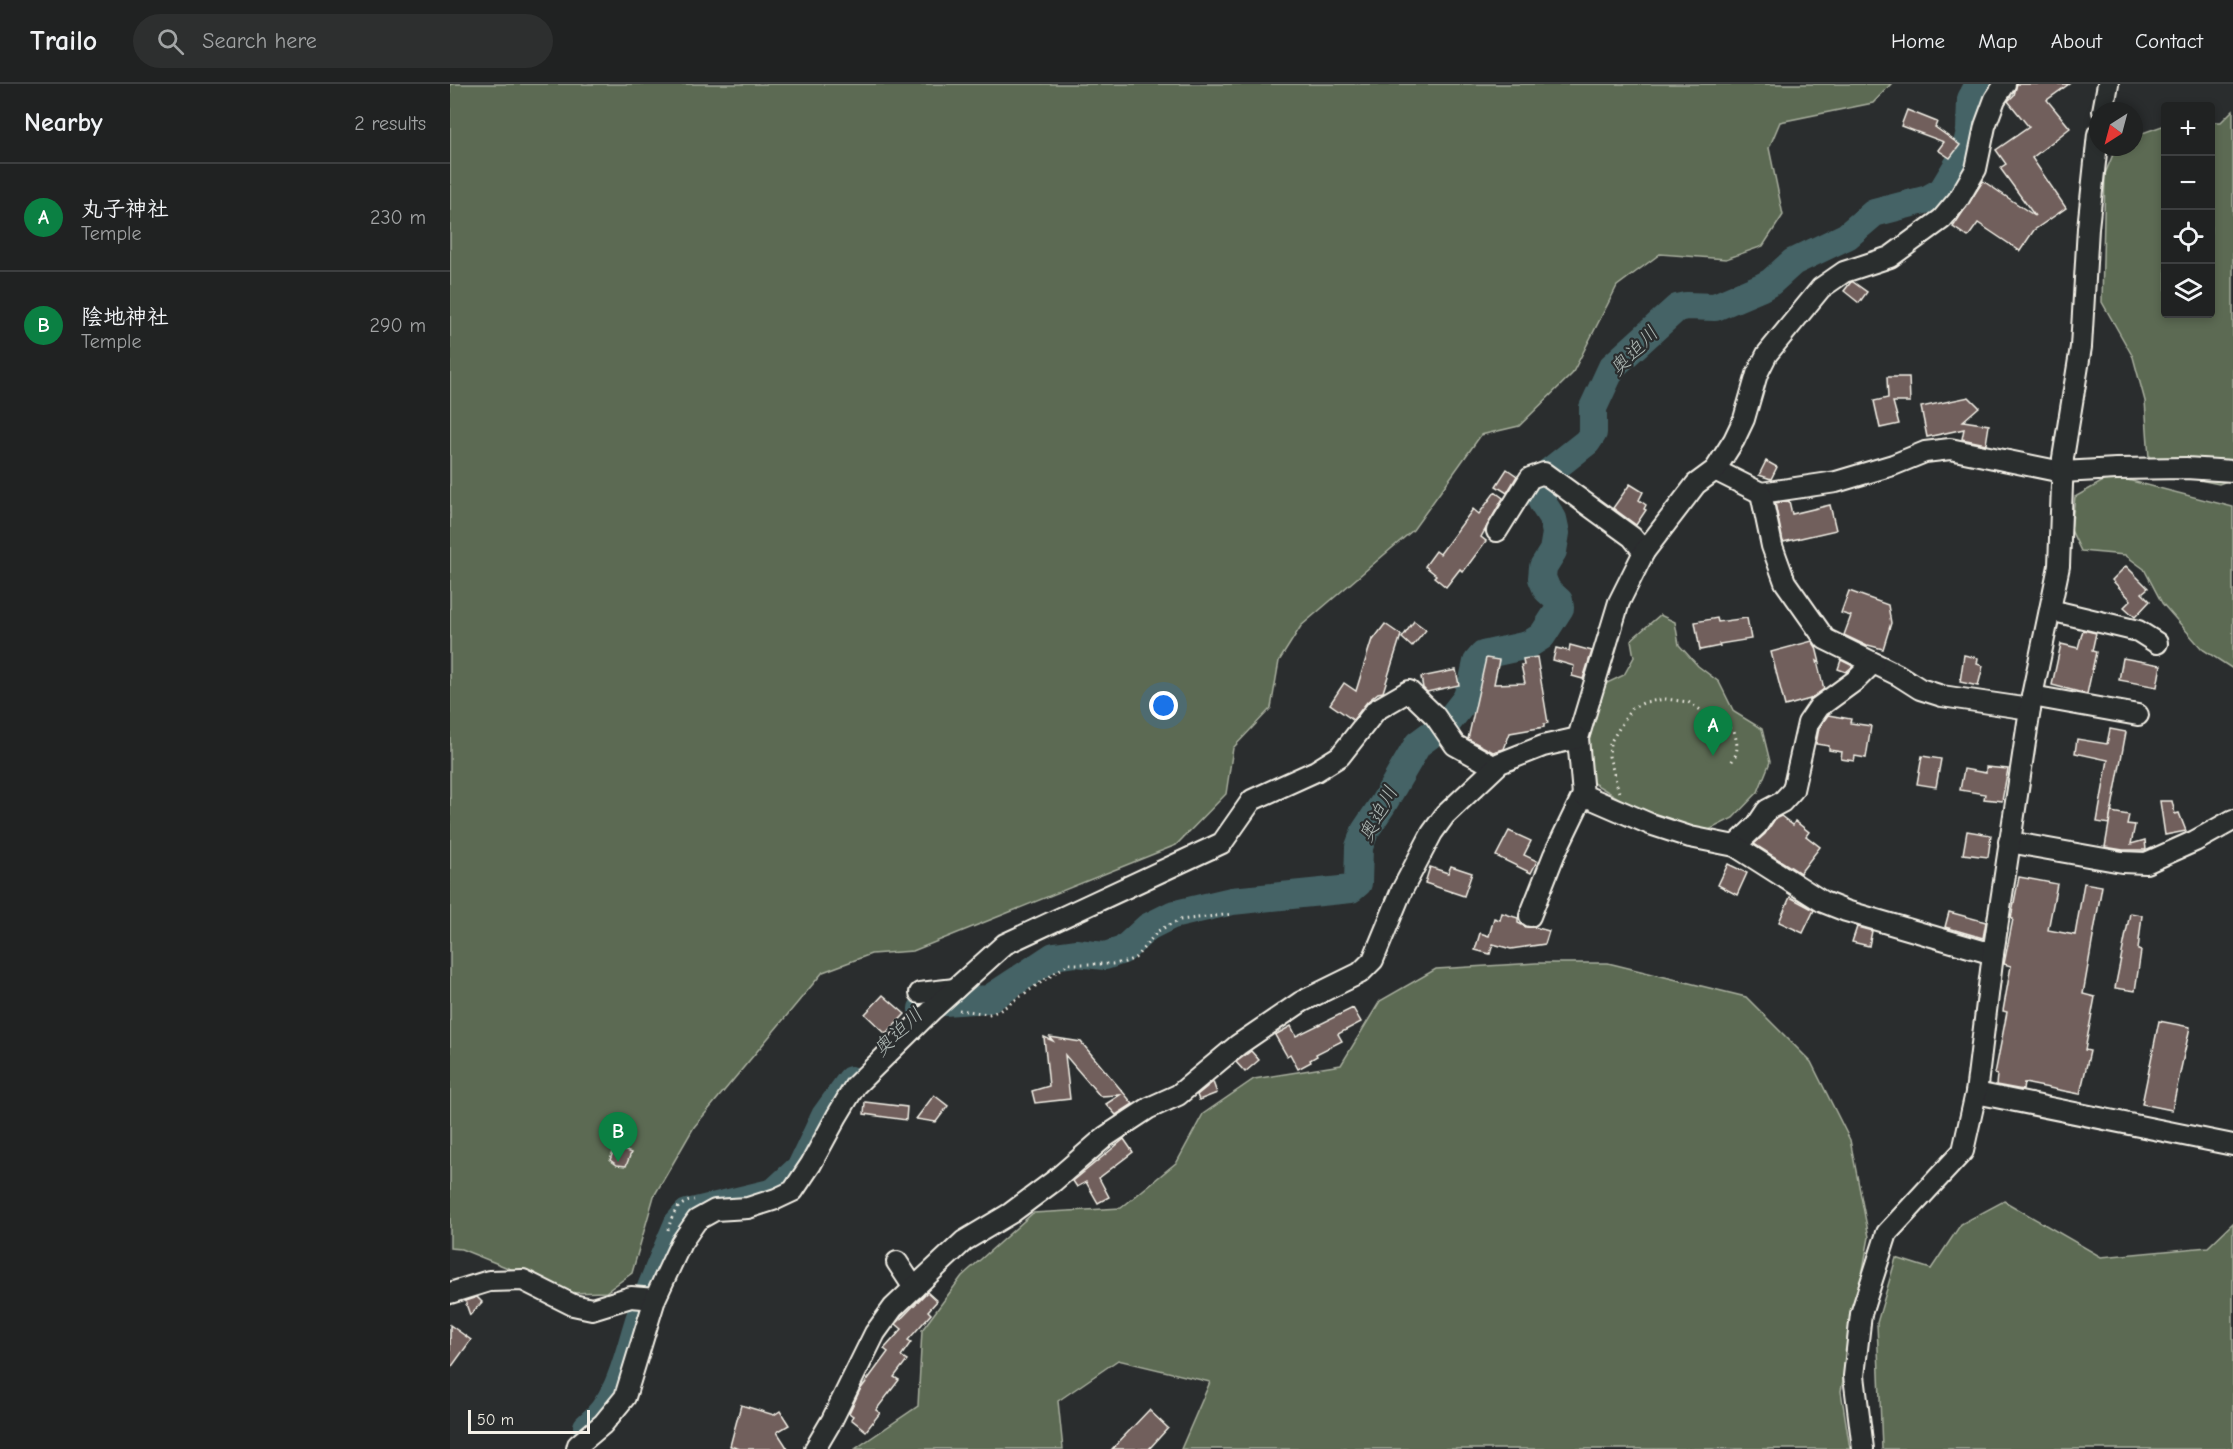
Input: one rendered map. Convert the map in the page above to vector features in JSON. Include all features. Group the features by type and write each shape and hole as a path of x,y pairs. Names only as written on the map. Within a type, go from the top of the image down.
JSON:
{"street":[{"path":"1530,916 1554,855 1583,795 1578,738 1619,602 1644,552 1696,484 1715,470 1744,419 1757,374 1767,354 1821,288 1844,272 1890,257 1942,219 1958,200 1976,169 1985,126 1995,99 2005,84"},
{"path":"2105,102 2108,84"},
{"path":"1863,1449 1854,1376 1861,1314 1887,1233 1963,1151 1976,1093 2009,842 2031,703 2059,566 2062,472 2081,346 2088,228 2096,156"},
{"path":"1715,470 1761,493 1836,482 1893,465 1925,452 1950,449 2062,472 2186,468 2233,471"},
{"path":"1497,531 1530,478 1544,473 1632,537 1644,552"},
{"path":"1761,493 1772,546 1785,582 1825,639 1920,689 1942,696 2031,703 2138,716"},
{"path":"2050,610 2138,631 2157,643"},
{"path":"1735,846 1757,825 1767,810 1782,802 1792,790 1808,723 1819,707 1856,680 1874,663"},
{"path":"577,1449 578,1445 609,1418 625,1397 655,1299 681,1243 697,1220 715,1210 748,1208 793,1191 855,1086 936,1006 1005,944 1222,843 1252,800 1316,771 1340,756 1376,710 1410,691 1435,716 1455,745 1495,767"},
{"path":"815,1449 875,1333 893,1308 964,1241 1011,1214 1105,1137 1149,1108 1178,1095 1238,1045 1301,1002 1360,973 1373,960 1401,892 1432,833 1445,815 1495,767 1543,746 1578,738"},
{"path":"1583,795 1629,816 1690,837 1735,846 1831,905 1993,954"},
{"path":"2009,842 2122,862 2146,863 2195,841 2233,820"},
{"path":"920,993 955,989"},
{"path":"1976,1093 2233,1145"},
{"path":"897,1262 914,1288"},
{"path":"450,1293 489,1281 523,1280 573,1305 592,1309 632,1297 655,1299"}],"path":[{"path":"1629,816 1616,784 1609,756 1610,743 1631,709 1646,702 1666,699 1688,702 1707,712 1734,731 1738,748 1730,764"},
{"path":"936,1006 988,1014 999,1011 1068,964 1125,962 1135,958 1158,931 1180,920 1233,914"},
{"path":"666,1237 673,1212 685,1202 704,1199"}],"green space":[{"path":"450,84 1891,84 1873,103 1780,122 1769,148 1783,215 1763,246 1726,259 1660,254 1617,286 1572,374 1519,426 1481,435 1413,530 1301,626 1279,661 1271,708 1233,748 1226,794 1176,845 913,951 871,954 823,972 694,1127 654,1196 632,1273 606,1292 570,1293 461,1249 450,1248"},
{"path":"2233,110 2233,479 2219,484 2175,475 2149,458 2145,401 2133,357 2102,302 2105,174 2112,156 2143,156 2143,133 2161,126 2161,318 2215,318 2215,122 2221,122"},
{"path":"2112,476 2233,507 2233,669 2202,649 2162,603 2144,569 2125,555 2081,551 2071,530 2075,497"},
{"path":"1660,615 1675,622 1679,645 1698,666 1719,682 1734,712 1762,729 1770,762 1758,792 1733,818 1709,830 1650,817 1585,778 1581,763 1591,713 1607,683 1624,675 1634,657 1631,640"},
{"path":"1536,963 1608,963 1746,997 1811,1062 1850,1140 1869,1237 1841,1391 1850,1449 1181,1449 1210,1382 1118,1360 1058,1401 1063,1449 855,1449 918,1406 922,1330 962,1276 1033,1213 1121,1208 1177,1162 1203,1114 1254,1079 1341,1065 1380,1001 1436,969"},
{"path":"2004,1201 2101,1257 2208,1247 2233,1223 2233,1449 1882,1449 1877,1323 1896,1258 1931,1269 1961,1224"}],"building":[{"path":"2017,84 2069,84 2047,100 2070,128 2032,158 2066,208 2034,230 2020,251 1978,223 1968,237 1953,227 1983,181 2035,216 2000,168 2006,164 1996,150 2029,127 2008,101 2014,95"},
{"path":"1907,110 1937,122 1935,127 1960,145 1950,158 1938,150 1944,142 1901,126"},
{"path":"1851,282 1867,292 1859,303 1844,291"},
{"path":"1887,377 1909,377 1910,402 1893,402 1899,424 1880,428 1874,401 1888,398"},
{"path":"1969,397 1979,407 1963,421 1989,425 1986,444 1962,439 1964,429 1927,437 1921,407"},
{"path":"1766,461 1777,467 1771,479 1759,475"},
{"path":"1507,469 1517,476 1507,493 1496,486"},
{"path":"1630,484 1643,492 1639,500 1646,505 1644,509 1646,510 1636,525 1613,508"},
{"path":"1495,492 1503,498 1481,537 1486,541 1463,572 1460,569 1446,587 1425,566 1436,551 1440,554 1473,509 1479,514"},
{"path":"1789,501 1792,514 1830,505 1836,530 1783,542 1775,503"},
{"path":"2126,566 2148,588 2142,593 2150,601 2135,617 2124,607 2131,600 2112,580"},
{"path":"1849,591 1888,605 1891,623 1883,649 1867,646 1844,635 1851,616 1841,613"},
{"path":"1717,618 1718,622 1747,618 1751,639 1719,644 1720,646 1700,650 1695,622"},
{"path":"1414,621 1426,630 1412,647 1402,638"},
{"path":"1385,624 1401,635 1383,692 1378,693 1367,702 1353,720 1330,704 1344,683 1356,691 1372,639"},
{"path":"2083,630 2096,633 2092,651 2096,652 2087,694 2052,685 2061,644 2078,648"},
{"path":"1812,641 1820,663 1817,661 1824,689 1810,699 1785,706 1771,652"},
{"path":"1570,645 1592,651 1583,679 1572,676 1574,666 1553,660 1556,648 1569,651"},
{"path":"1964,655 1978,658 1977,664 1983,666 1978,686 1960,682"},
{"path":"1537,657 1548,723 1544,724 1544,727 1510,733 1504,749 1493,752 1468,739 1486,658 1499,660 1494,684 1525,683 1521,665 1524,665 1523,659"},
{"path":"2123,658 2161,665 2157,687 2119,680"},
{"path":"1841,660 1853,666 1846,672 1838,669"},
{"path":"1456,670 1459,685 1427,692 1423,688 1421,677"},
{"path":"1828,715 1851,719 1850,723 1871,726 1866,758 1855,756 1854,761 1841,759 1842,752 1829,750 1829,746 1816,744 1819,728"},
{"path":"2110,729 2126,732 2109,824 2097,822 2108,760 2075,753 2077,739 2107,744"},
{"path":"1922,756 1941,759 1936,787 1917,784"},
{"path":"1986,767 2008,769 2002,801 1984,799 1985,794 1960,790 1964,769 1986,773"},
{"path":"2160,801 2172,801 2175,814 2179,813 2186,831 2165,835"},
{"path":"2111,812 2129,815 2127,824 2135,825 2131,844 2145,840 2146,850 2105,847"},
{"path":"1781,816 1793,825 1795,821 1809,832 1806,836 1820,847 1800,873 1754,844 1765,834 1775,819"},
{"path":"1509,831 1531,841 1524,855 1537,861 1531,873 1496,856"},
{"path":"1967,831 1991,835 1988,857 1963,854"},
{"path":"1728,864 1747,873 1737,895 1718,885"},
{"path":"1451,866 1472,873 1464,896 1425,883 1430,867 1448,873"},
{"path":"2019,877 2057,884 2048,930 2075,935 2084,883 2102,886 2083,994 2095,997 2085,1050 2090,1051 2080,1094 2024,1083 2023,1090 1996,1085 1997,1075 1995,1074 2007,1012 2003,1011 2011,966 2004,964"},
{"path":"1790,897 1814,910 1803,933 1779,922"},
{"path":"1949,912 1986,922 1983,938 1945,927"},
{"path":"1502,913 1518,918 1518,923 1526,927 1549,931 1545,944 1511,949 1493,944 1490,954 1475,950 1480,933 1489,936 1494,918 1500,920"},
{"path":"2130,913 2142,915 2138,950 2141,951 2135,991 2115,988"},
{"path":"1857,927 1872,931 1869,946 1852,942"},
{"path":"883,995 905,1014 886,1034 865,1014"},
{"path":"1353,1008 1361,1022 1338,1034 1342,1041 1316,1054 1317,1056 1310,1060 1311,1062 1298,1069 1290,1054 1287,1056 1275,1035 1291,1026 1296,1036"},
{"path":"2159,1021 2190,1027 2172,1110 2142,1104"},
{"path":"1044,1037 1053,1041 1050,1037 1081,1042 1133,1104 1116,1115 1106,1104 1120,1095 1100,1096 1065,1055 1070,1099 1035,1103 1032,1091 1049,1086"},
{"path":"1251,1051 1259,1060 1245,1072 1236,1062"},
{"path":"1213,1082 1217,1093 1199,1100 1197,1095"},
{"path":"934,1095 948,1106 936,1122 916,1119"},
{"path":"865,1102 907,1107 906,1120 864,1114"},
{"path":"1124,1139 1133,1152 1099,1178 1109,1197 1098,1203 1086,1182 1077,1187 1073,1181"},
{"path":"615,1147 631,1153 626,1166 617,1165 610,1160"},
{"path":"927,1292 937,1301 928,1311 931,1314 908,1340 911,1342 901,1356 907,1360 894,1377 899,1380 876,1410 880,1413 866,1431 851,1419 853,1416 849,1413 860,1390 888,1352 884,1349 902,1329 896,1324"},
{"path":"477,1297 482,1302 470,1315 465,1301"},
{"path":"450,1325 471,1340 450,1369"},
{"path":"741,1405 774,1415 780,1411 789,1425 777,1432 788,1449 740,1449 730,1446"},
{"path":"1149,1410 1168,1428 1149,1449 1112,1449"}],"waterway":[{"name":"奥迫川","path":"922,1009 929,1003 989,999 1054,956 1076,953 1105,956 1123,950 1148,927 1172,915 1232,901 1351,889 1358,883 1359,847 1365,831 1418,744 1448,722 1466,699 1477,662 1483,655 1528,645 1542,636 1560,608 1559,601 1547,590 1542,578 1543,567 1553,551 1556,533 1553,519 1542,502 1542,489 1549,472 1587,442 1593,433 1593,408 1612,367 1677,308 1715,307 1762,287 1793,262 1847,236 1874,213 1928,199 1942,191 1965,153 1970,131 1971,99 1979,84"},
{"name":"奥迫川","path":"587,1427 599,1416 615,1391 644,1305 678,1223 687,1213 774,1192 801,1167 825,1116 851,1080"}],"place":[{"name":"丸子神社","path":"1713,756"},
{"name":"陰地神社","path":"618,1162"}]}
